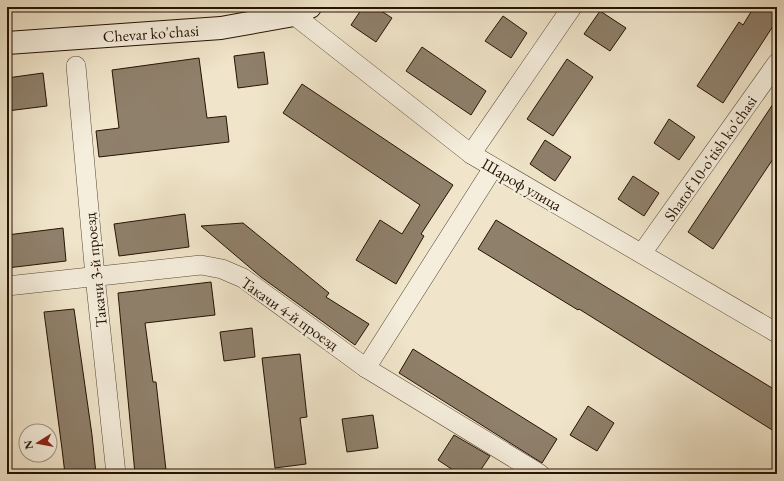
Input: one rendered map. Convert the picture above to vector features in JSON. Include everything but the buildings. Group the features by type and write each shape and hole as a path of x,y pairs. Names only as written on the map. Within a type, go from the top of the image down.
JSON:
{"street":[{"path":"471,154 572,7"},
{"name":"Шароф улица","path":"297,10 471,154 493,168 642,252 777,333"},
{"name":"Chevar ko'chasi","path":"9,40 221,28 297,10"},
{"name":"Sharof 10-o'tish ko'chasi","path":"642,252 777,63"},
{"name":"Такачи 3-й проезд","path":"76,66 95,276 116,474"},
{"path":"366,368 493,168"},
{"name":"Такачи 4-й проезд","path":"7,286 202,265 222,269 243,278 366,368 540,474"}]}
